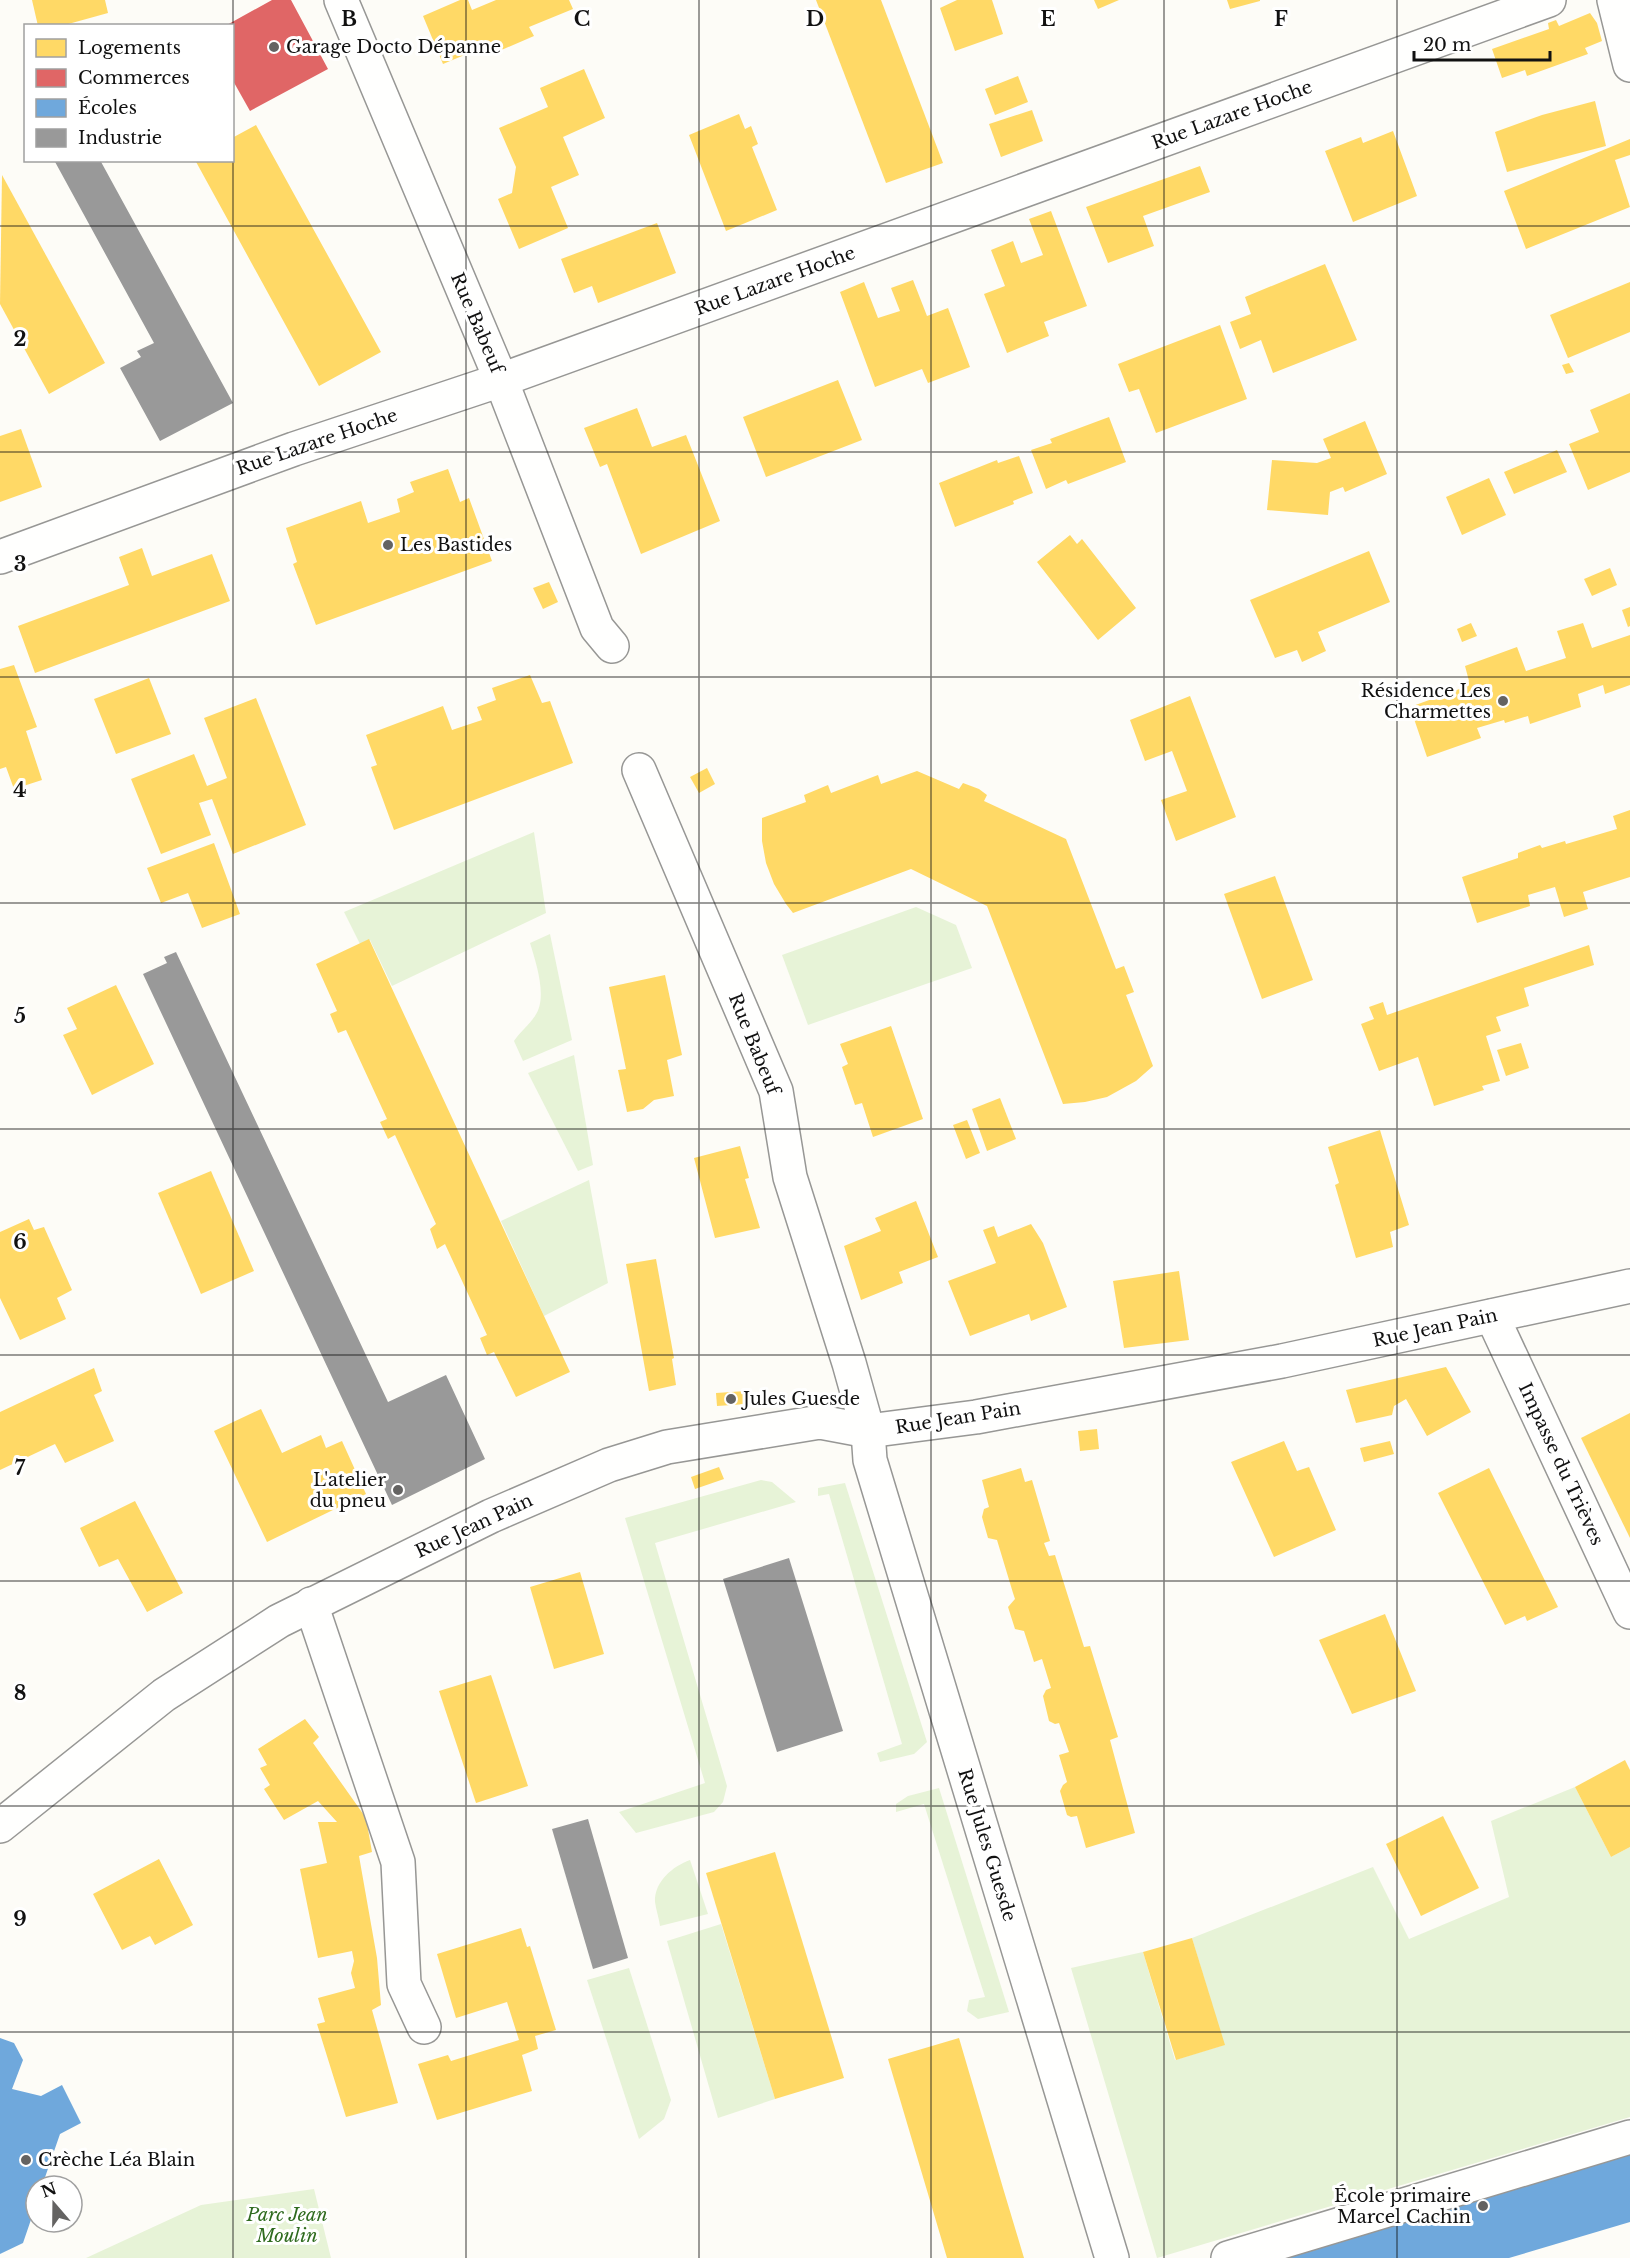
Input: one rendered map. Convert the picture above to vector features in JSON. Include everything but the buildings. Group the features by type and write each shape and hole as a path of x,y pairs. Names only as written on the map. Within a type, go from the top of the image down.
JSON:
{"street":[{"name":"Rue Babeuf","path":"341,0 501,380 597,628 612,646"},
{"name":"Rue Lazare Hoche","path":"0,557 294,449 501,380 1549,0"},
{"path":"1614,0 1630,66"},
{"name":"Rue Babeuf","path":"639,770 776,1091 790,1177 868,1431"},
{"name":"Rue Jean Pain","path":"0,1826 165,1695 279,1621 491,1516 609,1465 667,1447 820,1422 868,1431 976,1417 1282,1361 1630,1286"},
{"name":"Impasse du Trièves","path":"1492,1316 1630,1612"},
{"name":"Rue Jules Guesde","path":"868,1431 870,1460 1112,2258"},
{"path":"311,1604 398,1862 404,1984 424,2027"},
{"path":"1228,2258 1630,2137"}],"green space":[{"path":"534,832 546,913 392,986 370,940 360,944 344,912"},
{"path":"916,907 956,925 972,968 808,1025 782,955"},
{"path":"550,934 572,1040 523,1061 514,1041 535,1016 541,1000 540,980 530,943"},
{"path":"574,1055 593,1165 578,1171 528,1073"},
{"path":"589,1180 608,1283 544,1316 501,1221"},
{"path":"761,1480 772,1482 796,1502 655,1543 727,1786 723,1802 714,1812 636,1833 619,1812 705,1783 625,1518"},
{"path":"845,1483 927,1742 914,1754 880,1762 877,1753 902,1744 829,1494 818,1496 818,1488"},
{"path":"1575,1787 1611,1857 1630,1847 1630,2117 1157,2258 1071,1968 1143,1952 1175,2060 1224,2045 1192,1938 1373,1867 1409,1939 1509,1897 1491,1821"},
{"path":"939,1788 1009,2012 978,2019 967,2011 969,2000 985,1997 924,1804 896,1812 896,1804 908,1796"},
{"path":"690,1860 708,1914 660,1926 655,1902 658,1888 671,1871"},
{"path":"721,1924 775,2099 718,2118 667,1941"},
{"path":"629,1968 671,2100 664,2119 639,2139 587,1980"},
{"name":"Parc Jean Moulin","path":"314,2189 331,2258 86,2258 201,2205"}],"place":[{"name":"Garage Docto Dépanne","path":"274,47"},
{"name":"Les Bastides","path":"388,545"},
{"name":"Résidence Les Charmettes","path":"1503,701"},
{"name":"Jules Guesde","path":"731,1399"},
{"name":"L'atelier du pneu","path":"398,1490"},
{"name":"Crèche Léa Blain","path":"26,2160"},
{"name":"École primaire Marcel Cachin","path":"1483,2206"}]}
